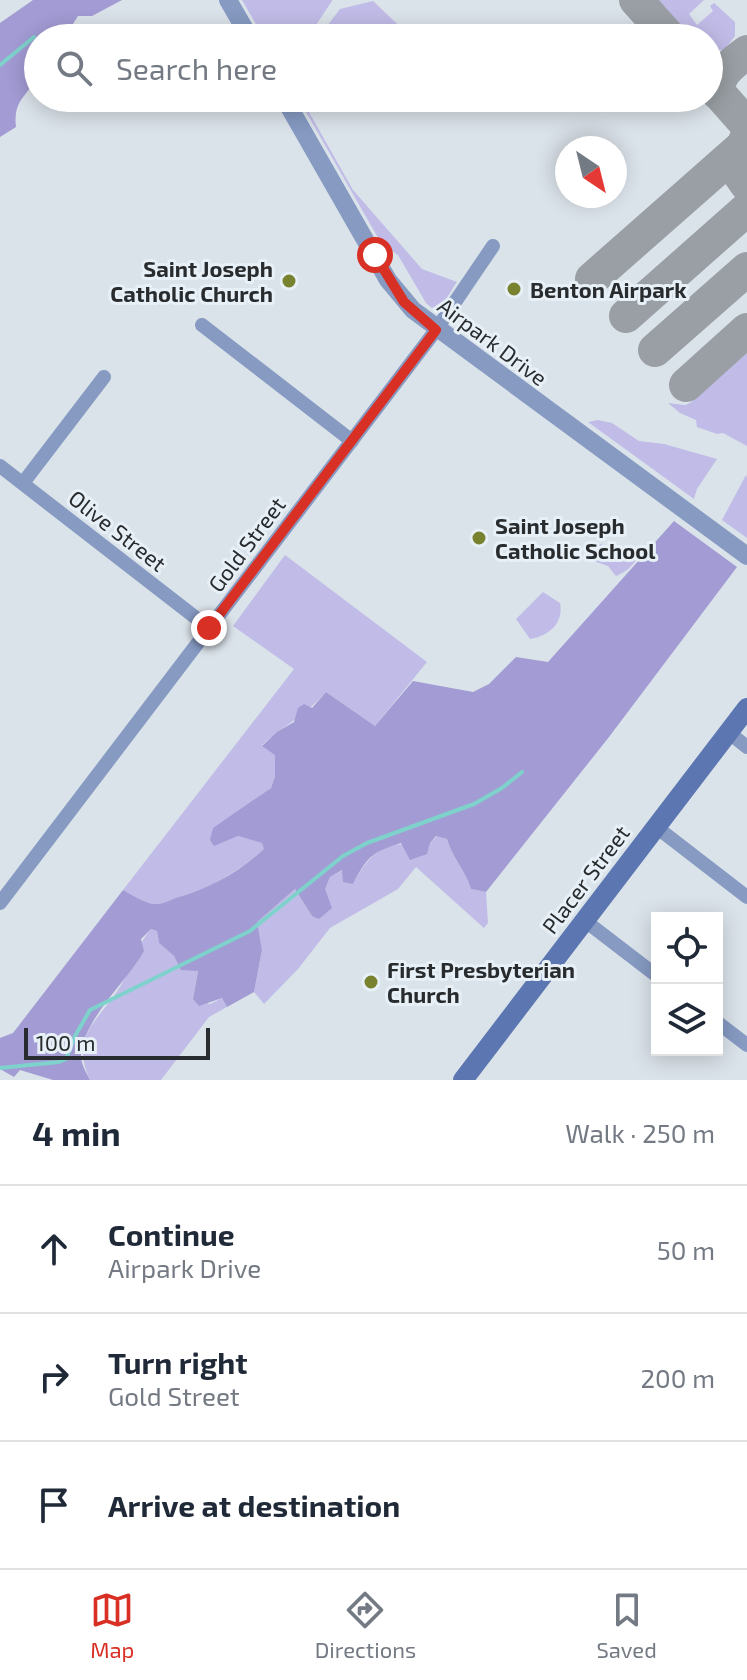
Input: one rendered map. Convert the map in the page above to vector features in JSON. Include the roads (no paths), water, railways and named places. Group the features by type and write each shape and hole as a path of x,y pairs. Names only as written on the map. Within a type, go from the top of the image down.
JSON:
{"main road":[{"name":"Placer Street","path":"463,1080 747,708"}],"street":[{"path":"228,0 242,24"},
{"name":"Airpark Drive","path":"292,112 388,280 404,302 436,330 747,556"},
{"name":"Gold Street","path":"0,903 436,330 493,246"},
{"path":"202,325 352,441"},
{"path":"23,483 104,377"},
{"name":"Olive Street","path":"0,466 209,628"},
{"path":"728,732 747,747"},
{"path":"655,826 747,897"},
{"path":"584,920 651,971"},
{"path":"723,1027 747,1045"}],"waterway":[{"path":"0,65 24,45"},
{"path":"0,1068 66,1059 90,1010 250,931 343,856 367,843 474,804 522,772"}],"place":[{"name":"Saint Joseph Catholic Church","path":"289,281"},
{"name":"Benton Airpark","path":"514,289"},
{"name":"Saint Joseph Catholic School","path":"479,538"},
{"name":"First Presbyterian Church","path":"371,982"}]}
